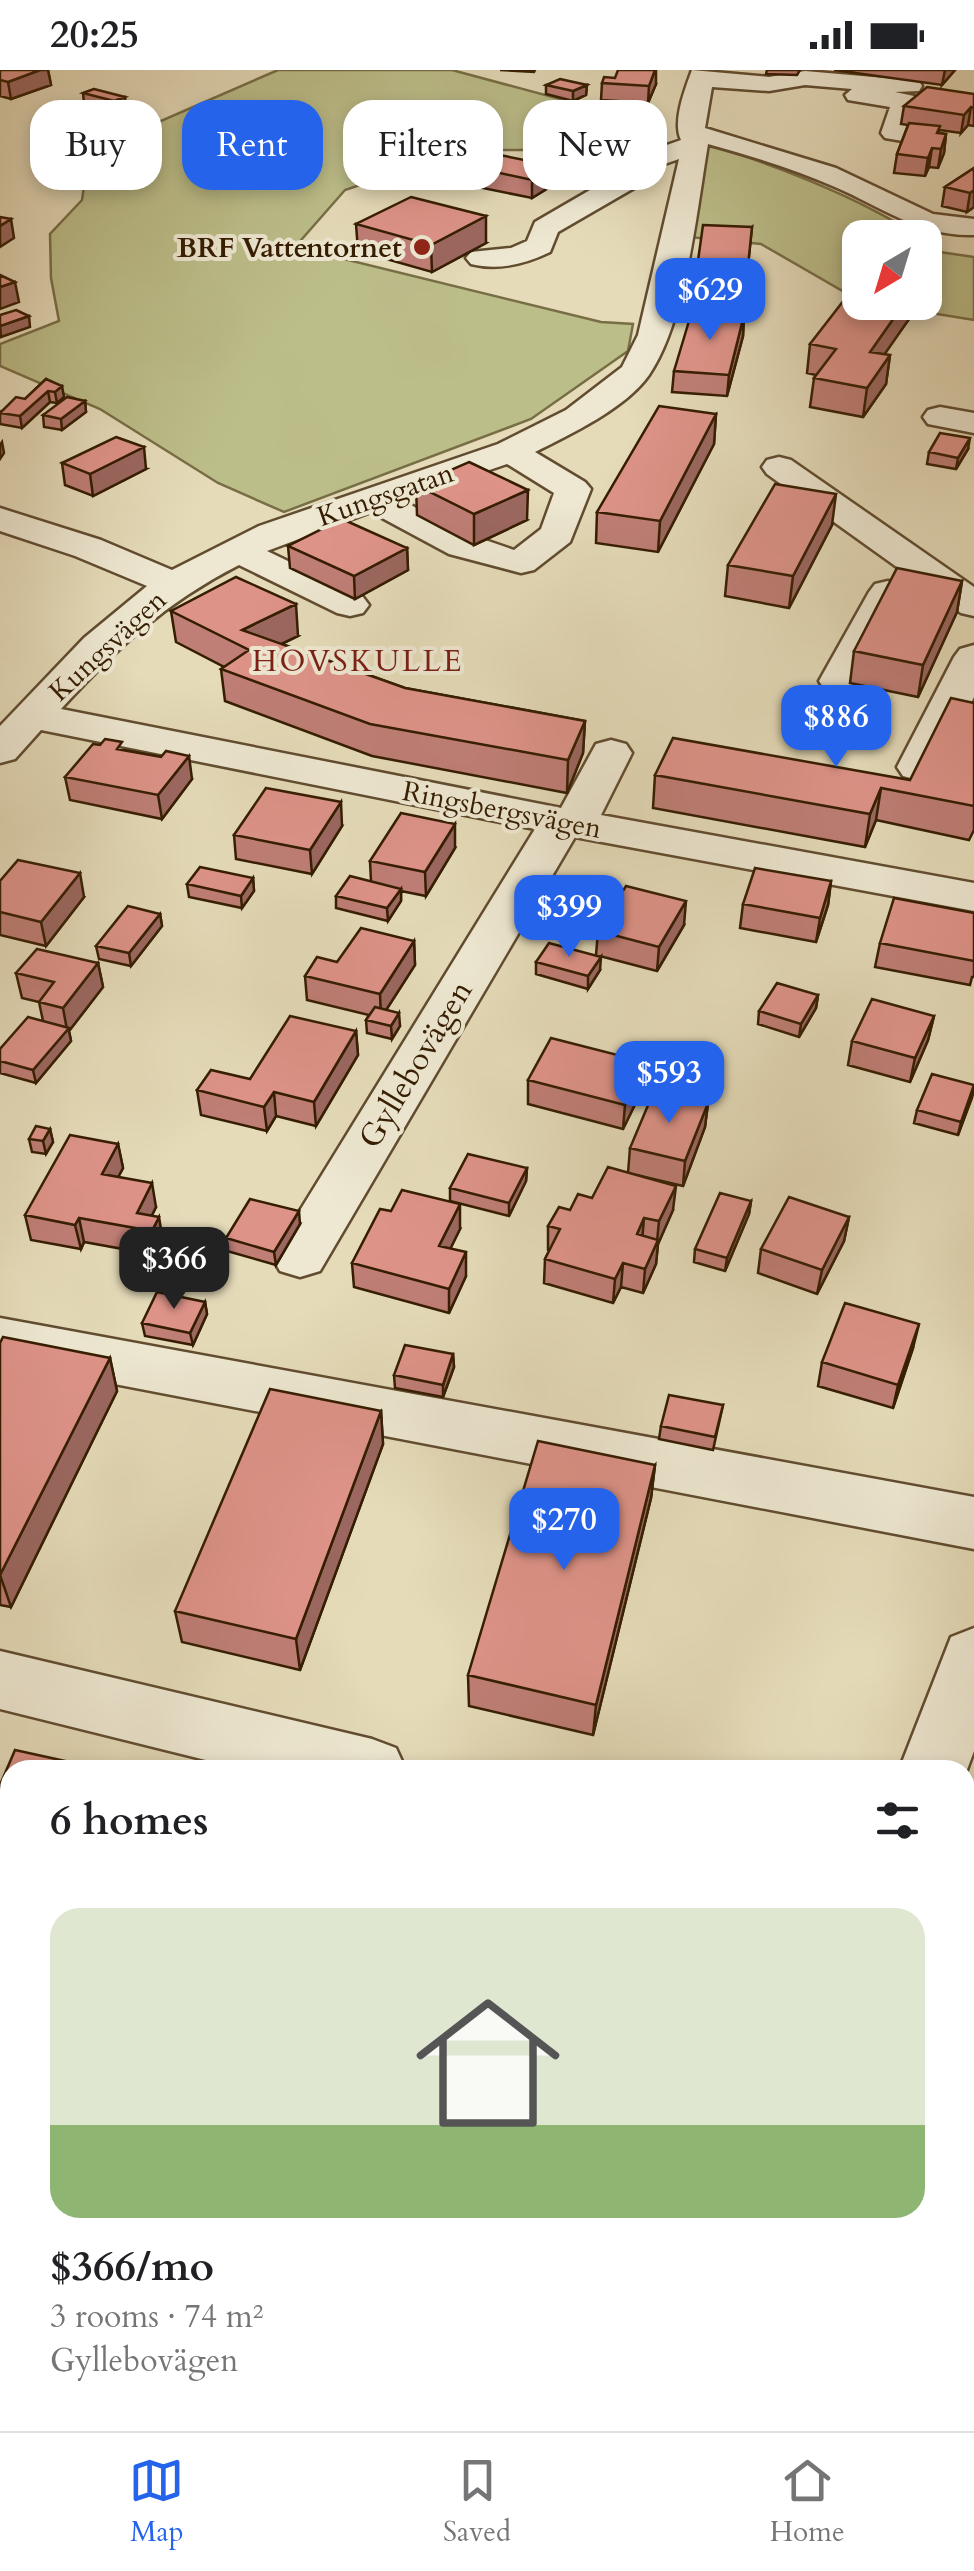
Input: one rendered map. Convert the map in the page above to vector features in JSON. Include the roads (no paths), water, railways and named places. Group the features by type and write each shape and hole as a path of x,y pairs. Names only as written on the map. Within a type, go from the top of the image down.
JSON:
{"street":[{"path":"702,74 906,101 894,133 926,136"},
{"name":"Kungsgatan","path":"173,584 239,551 372,498 510,451 578,417 636,372 654,336 677,240 702,74"},
{"path":"769,84 805,78 910,86"},
{"path":"481,258 516,257 540,246 536,227 632,178 650,160 692,138 754,148 847,182 924,223 950,230 974,227"},
{"path":"940,417 974,423"},
{"path":"372,498 422,529 481,556 522,562 557,534 573,490 510,451"},
{"path":"570,486 609,485"},
{"path":"775,485 817,494 974,605"},
{"path":"0,519 88,548 173,584"},
{"path":"239,551 350,605"},
{"path":"840,682 897,552"},
{"name":"Kungsvägen","path":"0,750 98,646 173,584"},
{"path":"903,796 974,657"},
{"name":"Ringsbergsvägen","path":"32,716 974,897"},
{"name":"Gyllebovägen","path":"300,1256 611,753"},
{"path":"0,1340 974,1523"},
{"path":"937,1760 974,1657"},
{"path":"0,1680 331,1760"}],"place":[{"name":"BRF Vattentornet","path":"422,247"}],"district":[{"name":"HOVSKULLE","path":"358,661"}]}
